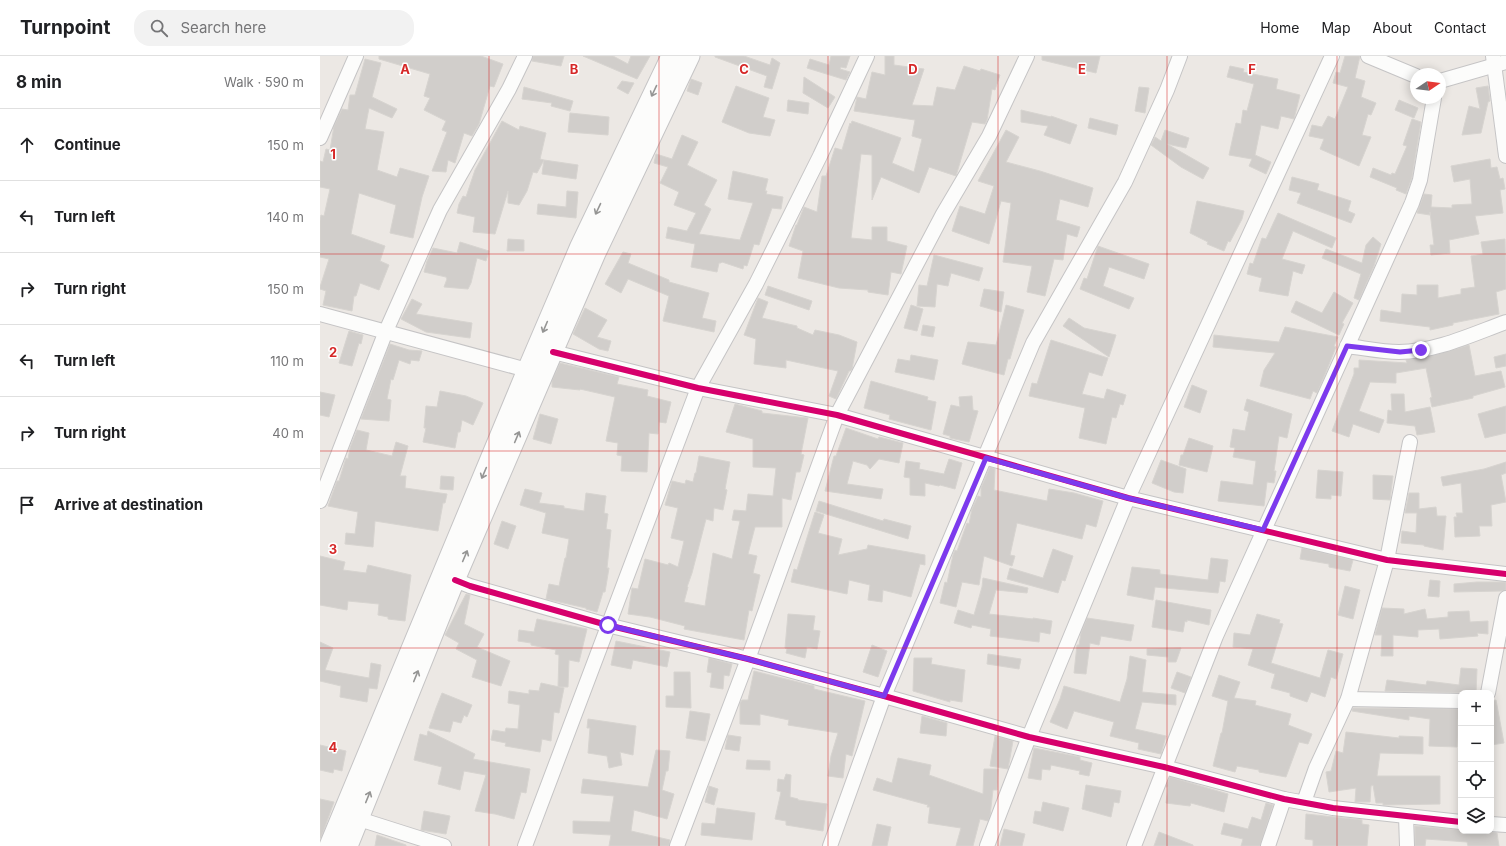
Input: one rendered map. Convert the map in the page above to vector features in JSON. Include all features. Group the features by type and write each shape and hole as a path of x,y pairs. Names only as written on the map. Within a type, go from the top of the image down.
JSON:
{"main road":[{"path":"332,844 527,370 580,246 671,56"},
{"path":"332,844 359,819 455,580 553,352 596,253 690,56"}],"street":[{"path":"320,138 356,56"},
{"path":"320,500 386,331 440,210 525,56"},
{"path":"525,846 698,388 756,284 820,156 867,56"},
{"path":"677,846 748,659 837,415 943,214 989,136 1027,56"},
{"path":"830,846 884,696 986,458 1033,343 1125,182 1167,90 1180,56"},
{"path":"987,846 1029,737 1128,498 1332,56"},
{"path":"1368,56 1410,74"},
{"path":"1446,79 1498,61 1506,156"},
{"path":"1134,846 1216,636 1412,203 1418,186 1433,104"},
{"path":"320,314 527,370"},
{"path":"1347,346 1400,352 1421,350 1451,342 1506,322"},
{"path":"553,352 698,388 837,415 1128,498 1387,560 1506,574"},
{"path":"1304,802 1316,768 1348,699 1387,560 1410,442"},
{"path":"455,580 470,586 608,625 748,659 1029,737 1164,767 1284,799 1333,808 1458,822"},
{"path":"1489,690 1506,598"},
{"path":"1348,699 1458,701"},
{"path":"1268,846 1284,799"},
{"path":"1406,816 1407,846"},
{"path":"359,819 444,846"},
{"path":"1494,824 1506,825"}],"building":[{"path":"379,56 481,56 503,64 494,87 490,86 479,124 472,136 464,133 455,163 448,160 446,172 432,171 447,132 442,130 446,121 424,110 430,98 424,96 430,74 379,59"},
{"path":"533,56 564,56 561,66 532,61"},
{"path":"583,56 613,56 628,64 631,56 650,56 637,79"},
{"path":"715,56 744,56 770,65 772,58 780,63 772,89 764,87 767,76"},
{"path":"831,56 850,56 846,68 841,67 840,69 850,72 846,80 807,68 810,59 829,65"},
{"path":"885,56 894,56 894,65 924,69 912,105 933,106 937,87 955,90 964,66 980,71 981,69 1000,75 995,90 992,89 985,124 972,122 956,176 929,167 919,193 881,177 872,200 872,155 861,154 851,238 872,240 872,227 887,227 887,241 907,246 901,274 891,272 888,295 868,292 868,290 839,288 798,278 803,251 789,246 804,207 817,212 822,176 826,176 835,148 842,150 850,123 851,124 852,121 901,138 892,163 914,172 922,139 912,136 915,120 854,111 857,97 866,99 872,72 885,75"},
{"path":"1042,56 1100,56 1096,73 1042,60"},
{"path":"1345,56 1360,56 1355,78 1365,81 1361,97 1376,103 1371,115 1368,114 1362,135 1371,137 1359,166 1320,149 1324,139 1309,136 1312,125 1322,127 1328,116 1335,119 1348,87 1333,83 1336,72 1340,73"},
{"path":"365,59 381,63 372,97 397,109 392,118 369,108 365,129 384,132 377,170 397,177 400,168 429,176 422,197 413,238 390,233 396,205 359,193 351,234 385,246 380,261 389,265 379,290 360,283 356,296 354,296 352,311 323,305 326,291 320,289 320,287 329,259 320,257 320,221 321,215 324,216 330,189 320,187 320,161 323,162 326,149 330,150 334,126 342,109 348,110 350,95 355,95"},
{"path":"1230,66 1244,69 1243,72 1278,79 1276,89 1300,95 1294,119 1281,116 1278,129 1261,125 1255,155 1271,162 1266,174 1249,166 1252,159 1229,155 1236,123 1241,124 1243,110 1247,111 1254,84 1227,77"},
{"path":"804,77 835,97 828,108 803,93"},
{"path":"691,79 702,83 698,95 687,91"},
{"path":"622,81 634,83 628,94 617,88"},
{"path":"736,86 769,98 763,117 775,120 770,136 749,133 722,122"},
{"path":"1488,86 1490,101 1488,102 1481,133 1462,135 1469,106 1480,109 1476,88"},
{"path":"524,87 573,101 570,111 551,106 552,103 522,99"},
{"path":"1139,87 1149,88 1145,113 1135,111"},
{"path":"788,100 809,103 808,114 787,111"},
{"path":"1399,100 1418,108 1414,118 1395,110"},
{"path":"1021,110 1051,116 1077,125 1070,144 1044,135 1048,126 1021,122"},
{"path":"570,113 609,117 608,135 568,132"},
{"path":"1090,118 1118,125 1116,135 1088,128"},
{"path":"1412,119 1421,122 1412,177 1406,194 1396,190 1397,188 1370,177 1373,168 1391,175 1392,173 1395,174 1407,146 1403,145"},
{"path":"502,121 519,130 520,126 546,133 540,159 544,160 537,173 533,172 527,191 519,205 508,203 508,191 495,234 473,232 475,217 457,213 459,204 463,196 466,197 475,170"},
{"path":"1006,130 1019,137 1006,162 1093,188 1088,207 1060,199 1056,220 1080,227 1077,237 1067,234 1063,260 1054,259 1045,296 1027,292 1032,266 1003,262 1011,203 1001,201 989,244 952,231 960,206 985,214 994,186 978,181"},
{"path":"1165,130 1189,138 1186,148 1167,144 1209,168 1203,179 1181,167 1151,145 1155,137 1161,141"},
{"path":"682,135 698,142 687,165 717,180 704,205 711,209 699,234 740,240 753,203 728,199 733,171 768,179 765,191 767,191 766,194 783,197 781,209 772,208 759,245 754,244 747,266 744,265 743,269 722,262 719,263 717,272 691,267 695,244 666,238 668,227 687,231 696,213 674,205 679,192 660,183 668,167 654,163 656,154 672,159"},
{"path":"1490,159 1491,168 1497,167 1500,179 1503,178 1505,189 1500,190 1503,213 1475,216 1479,234 1449,240 1450,253 1431,255 1430,245 1434,245 1430,212 1430,215 1417,213 1424,194 1432,195 1431,207 1452,208 1452,205 1472,204 1470,179 1454,182 1451,166"},
{"path":"544,160 578,165 576,179 542,174"},
{"path":"1292,177 1319,184 1317,190 1351,201 1348,211 1355,214 1351,223 1297,203 1301,193 1289,190"},
{"path":"567,191 578,192 576,218 537,214 538,204 566,207"},
{"path":"1197,201 1244,211 1242,219 1230,242 1228,241 1224,251 1207,244 1208,242 1190,233"},
{"path":"1278,213 1336,238 1332,248 1293,231 1282,259 1305,265 1302,274 1293,271 1288,296 1259,291 1262,278 1247,274 1250,263 1253,264 1262,238 1266,239"},
{"path":"1373,237 1381,244 1374,266 1359,300 1354,298 1361,274 1322,258 1326,249 1362,263 1366,245"},
{"path":"508,239 524,240 524,251 507,251"},
{"path":"1505,239 1506,289 1496,292 1499,314 1453,323 1453,325 1430,330 1430,327 1380,321 1381,310 1401,313 1402,294 1417,295 1417,285 1438,285 1438,298 1461,294 1461,289 1475,287 1471,256 1483,254 1481,242"},
{"path":"460,242 489,251 486,261 477,258 471,283 468,289 444,287 447,279 446,277 424,272 427,261 433,248 457,253"},
{"path":"1098,246 1149,264 1144,279 1109,267 1103,286 1134,298 1129,309 1080,289 1084,278 1087,279"},
{"path":"623,252 631,254 628,263 669,280 669,282 709,293 702,318 716,321 714,332 663,321 669,296 628,279 621,293 605,284"},
{"path":"934,255 983,268 979,281 951,273 948,286 937,284 935,307 917,306 919,285 927,286"},
{"path":"768,286 812,301 809,310 765,295"},
{"path":"984,289 1004,292 1001,312 980,306"},
{"path":"1334,292 1353,303 1342,323 1344,324 1339,335 1291,312 1296,301 1322,313"},
{"path":"758,298 768,302 762,318 797,326 797,328 813,335 815,330 839,335 857,342 852,369 849,371 836,399 829,396 838,371 786,360 786,368 754,364 756,339 744,335"},
{"path":"412,299 422,304 416,314 472,323 470,338 426,332 401,319"},
{"path":"911,305 923,309 917,331 904,328"},
{"path":"1006,305 1024,310 1004,375 962,364 968,342 996,345"},
{"path":"585,308 607,320 597,337 611,341 608,351 599,349 573,334"},
{"path":"1069,318 1084,328 1116,335 1109,357 1063,326"},
{"path":"923,325 935,327 933,337 921,335"},
{"path":"1285,327 1338,337 1334,346 1336,347 1317,393 1313,391 1310,399 1260,386 1264,370 1275,353 1213,347 1214,335 1279,342"},
{"path":"349,331 363,335 352,366 339,363"},
{"path":"1051,340 1108,358 1102,376 1089,372 1082,394 1104,399 1107,389 1126,395 1123,405 1120,404 1116,418 1112,417 1106,444 1079,438 1085,408 1029,396 1032,383 1037,384"},
{"path":"390,344 409,350 422,351 419,361 411,360 410,364 399,360 393,380 391,379 387,399 391,400 389,421 361,419"},
{"path":"1469,345 1475,376 1501,371 1505,387 1473,396 1473,398 1432,407 1430,398 1432,397 1426,368 1396,373 1396,383 1370,382 1359,411 1384,420 1379,433 1353,424 1349,437 1332,431 1354,374 1354,368 1359,368 1359,360 1407,363 1406,360 1428,357"},
{"path":"1506,354 1506,366 1496,368 1494,357"},
{"path":"911,355 938,360 934,380 895,372 898,359 910,361"},
{"path":"560,363 619,377 617,384 648,390 647,396 671,402 666,423 659,422 658,434 649,433 647,472 621,471 622,456 617,455 618,443 606,441 615,397 580,389 552,387 552,381"},
{"path":"871,381 928,397 927,400 936,402 931,430 889,419 890,415 864,408"},
{"path":"1192,385 1207,391 1200,413 1184,407"},
{"path":"440,391 466,396 483,403 473,425 462,420 455,448 423,442 426,428 424,428 426,406 437,407"},
{"path":"320,392 335,395 329,417 320,415"},
{"path":"1391,394 1404,394 1405,412 1430,407 1435,432 1417,435 1415,426 1387,423 1388,410 1392,411"},
{"path":"972,396 973,410 978,411 969,442 950,438 950,436 943,434 951,405 960,407 959,397"},
{"path":"1247,399 1292,414 1287,438 1279,436 1274,471 1276,471 1274,483 1267,482 1264,506 1218,501 1221,481 1253,485 1256,461 1233,457 1235,448 1230,447 1233,429 1245,431 1249,412 1244,410"},
{"path":"735,404 762,411 762,413 808,418 801,454 804,455 800,472 796,472 791,500 782,498 782,527 755,527 748,554 757,556 753,573 760,575 752,611 749,610 744,640 684,629 685,626 650,617 628,614 632,588 638,589 645,559 668,565 669,563 678,567 684,541 671,538 678,508 665,505 672,481 685,484 686,480 693,482 699,456 730,462 723,510 714,508 713,521 706,519 684,602 705,606 713,553 732,559 740,521 732,520 734,510 746,511 748,494 773,496 776,468 753,467 753,439 726,432"},
{"path":"1506,406 1506,433 1485,438 1478,414"},
{"path":"540,414 558,419 551,444 533,439"},
{"path":"846,428 878,439 879,437 903,443 899,463 879,459 870,469 867,465 853,461 847,484 883,489 881,499 825,491 834,456 836,456"},
{"path":"357,430 369,433 366,450 392,456 396,442 408,446 400,476 406,476 405,488 447,494 445,503 443,503 438,531 375,521 373,547 345,544 346,533 355,534 358,512 328,506 337,481 339,481 346,458 348,459 350,448"},
{"path":"1189,438 1213,446 1207,472 1179,465 1181,455 1183,455"},
{"path":"949,459 962,463 955,489 925,483 925,496 910,495 910,478 904,477 906,461 920,463 919,469 944,474"},
{"path":"1161,460 1186,469 1183,493 1174,492 1152,483"},
{"path":"1506,462 1506,473 1501,475 1506,502 1491,505 1492,526 1479,526 1480,536 1455,537 1454,517 1457,517 1456,513 1463,513 1461,483 1443,486 1441,477 1484,469"},
{"path":"990,467 995,469 994,490 1047,501 1049,489 1074,493 1103,501 1096,527 1086,524 1082,539 1017,523 1010,555 1015,556 1012,566 984,556 979,585 962,582 956,607 940,603 945,582 947,583 953,555 955,550 957,551 967,523 969,524 972,509 978,496 981,497 981,488"},
{"path":"1318,470 1343,472 1341,496 1331,495 1331,499 1316,498"},
{"path":"1373,475 1393,476 1390,500 1373,499"},
{"path":"441,476 454,477 453,490 440,489"},
{"path":"525,489 542,493 539,503 564,506 564,508 584,511 586,493 606,496 604,513 608,514 606,529 611,530 607,568 609,568 605,592 603,592 597,612 546,599 549,584 559,586 569,539 542,533 546,513 520,505"},
{"path":"1409,493 1419,493 1419,509 1436,507 1437,516 1446,516 1443,550 1424,545 1401,543 1402,531 1416,533 1417,513 1405,513"},
{"path":"819,501 883,521 884,519 911,526 908,539 816,511"},
{"path":"815,512 824,515 818,533 842,539 838,555 867,549 868,545 925,555 925,565 920,564 911,597 883,590 882,602 868,600 870,585 849,580 847,594 791,582 794,569 797,570"},
{"path":"502,521 516,526 508,549 494,544"},
{"path":"1302,548 1353,560 1350,571 1329,567 1329,564 1300,559"},
{"path":"1053,549 1073,556 1065,581 1062,580 1058,593 1007,579 1010,568 1043,578"},
{"path":"320,556 345,562 343,570 366,573 368,565 411,575 405,621 388,619 388,617 378,615 379,604 348,601 347,610 320,605"},
{"path":"1211,558 1228,560 1225,582 1220,581 1218,593 1155,587 1153,600 1127,595 1132,567 1160,570 1160,574 1208,580"},
{"path":"983,578 1028,588 1027,593 996,590 989,614 1052,621 1050,634 1040,632 1039,642 990,636 991,629 972,625 971,628 954,623 958,610 974,615"},
{"path":"1430,580 1440,581 1439,597 1428,596"},
{"path":"1506,582 1506,590 1454,592 1454,584"},
{"path":"1345,586 1360,590 1353,619 1338,615"},
{"path":"466,594 470,595 464,624 484,634 477,647 510,661 501,686 472,677 477,660 456,649 459,643 445,635"},
{"path":"1156,600 1211,610 1209,625 1187,620 1187,622 1185,621 1183,632 1152,627"},
{"path":"1382,608 1404,609 1404,614 1425,609 1427,619 1448,617 1448,612 1469,611 1470,622 1488,621 1488,634 1477,633 1478,636 1440,639 1439,629 1418,630 1418,637 1393,635 1393,656 1381,656 1382,635 1375,635"},
{"path":"788,614 815,616 813,630 820,631 817,649 807,647 805,658 786,653 787,649 785,648"},
{"path":"1257,614 1280,620 1279,623 1283,624 1271,663 1320,678 1328,650 1343,654 1336,679 1331,677 1325,697 1311,692 1307,702 1290,696 1290,693 1271,688 1275,674 1248,665 1253,649 1233,647 1234,633 1250,635"},
{"path":"1087,618 1134,625 1131,641 1101,636 1099,645 1090,643 1086,674 1074,673 1077,645 1079,645 1081,633"},
{"path":"537,619 587,629 579,662 569,660 568,687 558,687 559,655 555,654 556,650 518,641 519,630 534,632"},
{"path":"616,641 670,652 667,667 633,660 631,669 611,665"},
{"path":"320,642 333,648 325,670 369,678 371,663 381,665 377,689 369,688 367,702 340,697 341,686 320,681"},
{"path":"872,645 887,651 878,677 863,672"},
{"path":"1181,648 1176,662 1168,662 1168,657 1147,655 1147,649"},
{"path":"988,654 1021,659 1019,669 987,664"},
{"path":"1130,656 1146,660 1142,692 1176,695 1176,705 1142,702 1135,729 1166,736 1161,754 1138,749 1139,743 1110,736 1114,722 1074,711 1067,729 1050,722 1064,686 1120,702 1127,679"},
{"path":"709,658 732,664 729,676 724,675 723,689 710,687 712,673 707,672"},
{"path":"914,658 932,658 931,664 965,670 962,702 950,700 950,702 913,691"},
{"path":"1461,668 1477,669 1476,690 1458,690 1458,693 1385,691 1387,680 1426,685 1427,681 1459,685"},
{"path":"754,671 814,686 814,689 865,701 852,756 846,754 843,778 828,776 831,756 838,733 788,725 789,720 760,714 760,725 740,724 740,703 742,700 748,700"},
{"path":"674,672 690,672 691,708 666,707 666,696 674,696"},
{"path":"1177,672 1191,677 1185,693 1171,688"},
{"path":"1219,675 1240,682 1234,698 1256,701 1255,705 1291,714 1288,725 1312,734 1308,744 1299,742 1286,777 1237,766 1235,772 1213,766 1222,733 1228,701 1212,696"},
{"path":"541,683 564,688 559,713 554,712 551,741 542,739 540,752 505,746 506,743 491,740 493,730 505,732 506,728 518,729 520,705 508,703 509,691 529,694 529,690 539,691"},
{"path":"442,693 472,705 467,717 464,715 461,723 453,721 450,732 429,728"},
{"path":"1494,700 1496,700 1504,743 1494,745 1494,726"},
{"path":"1353,708 1458,709 1457,747 1429,746 1430,719 1409,716 1409,720 1352,711"},
{"path":"690,711 710,714 705,741 686,738"},
{"path":"922,716 947,723 946,736 920,733"},
{"path":"588,719 636,726 633,755 620,752 622,765 609,768 607,756 588,753 590,728 587,728"},
{"path":"428,731 475,754 473,759 530,769 526,793 521,792 514,819 475,811 486,775 464,771 460,790 438,784 442,767 414,760 420,734 427,736"},
{"path":"1346,732 1399,738 1399,736 1423,737 1423,754 1380,753 1377,776 1440,776 1440,804 1383,805 1383,803 1376,803 1373,785 1371,786 1370,802 1355,802 1356,788 1329,792 1326,772 1331,771 1336,751 1343,753"},
{"path":"728,735 741,737 739,751 725,749"},
{"path":"995,736 1013,741 1008,769 990,766"},
{"path":"320,745 346,751 342,771 334,769 333,773 320,770"},
{"path":"1034,748 1080,757 1080,760 1092,763 1089,776 1079,774 1080,771 1051,765 1050,770 1042,769 1041,780 1028,778"},
{"path":"656,750 670,751 668,771 666,771 662,790 674,794 667,819 634,810 631,831 670,840 669,846 609,846 611,835 573,833 573,821 610,822 614,796 581,793 583,779 648,787"},
{"path":"898,758 931,765 929,775 983,794 984,769 998,769 997,790 993,790 990,816 988,821 980,819 973,846 956,846 961,828 928,823 930,807 927,807 928,805 873,790 877,778 892,783"},
{"path":"747,760 770,761 770,770 746,769"},
{"path":"786,774 791,775 790,797 798,800 827,804 823,831 786,825 786,821 775,819 781,792 777,791 778,779 784,780"},
{"path":"1170,777 1228,794 1224,812 1191,803 1190,806 1166,803 1168,787 1166,787"},
{"path":"1086,785 1121,791 1119,803 1114,802 1111,817 1082,809"},
{"path":"709,786 718,789 714,805 705,802"},
{"path":"320,799 334,802 321,838 320,838"},
{"path":"1043,802 1069,808 1063,831 1033,823 1035,811 1041,812"},
{"path":"1266,803 1273,805 1260,846 1241,846 1243,839 1221,834 1224,823 1248,829 1252,817 1261,820"},
{"path":"717,808 755,813 752,840 701,835 702,823 715,824"},
{"path":"424,811 450,816 446,834 421,830"},
{"path":"1306,814 1362,820 1362,824 1369,825 1367,846 1313,846 1313,840 1305,839"},
{"path":"877,824 891,827 887,846 872,846"},
{"path":"1415,826 1458,830 1458,834 1497,833 1499,846 1468,846 1467,842 1426,839 1425,846 1415,846"},
{"path":"1004,829 1025,834 1022,846 1000,846"},
{"path":"1159,832 1193,845 1193,846 1154,846"},
{"path":"377,835 406,845 406,846 375,846"}],"cycle path":[{"path":"553,352 698,388 837,415 1128,498 1387,560 1506,574"},
{"path":"455,580 470,586 607,625 748,659 1029,737 1164,767 1284,799 1333,808 1458,822"}],"route":[{"path":"608,625 748,659 884,696 986,458 1128,498 1263,530 1347,346 1400,352 1421,350"}]}
